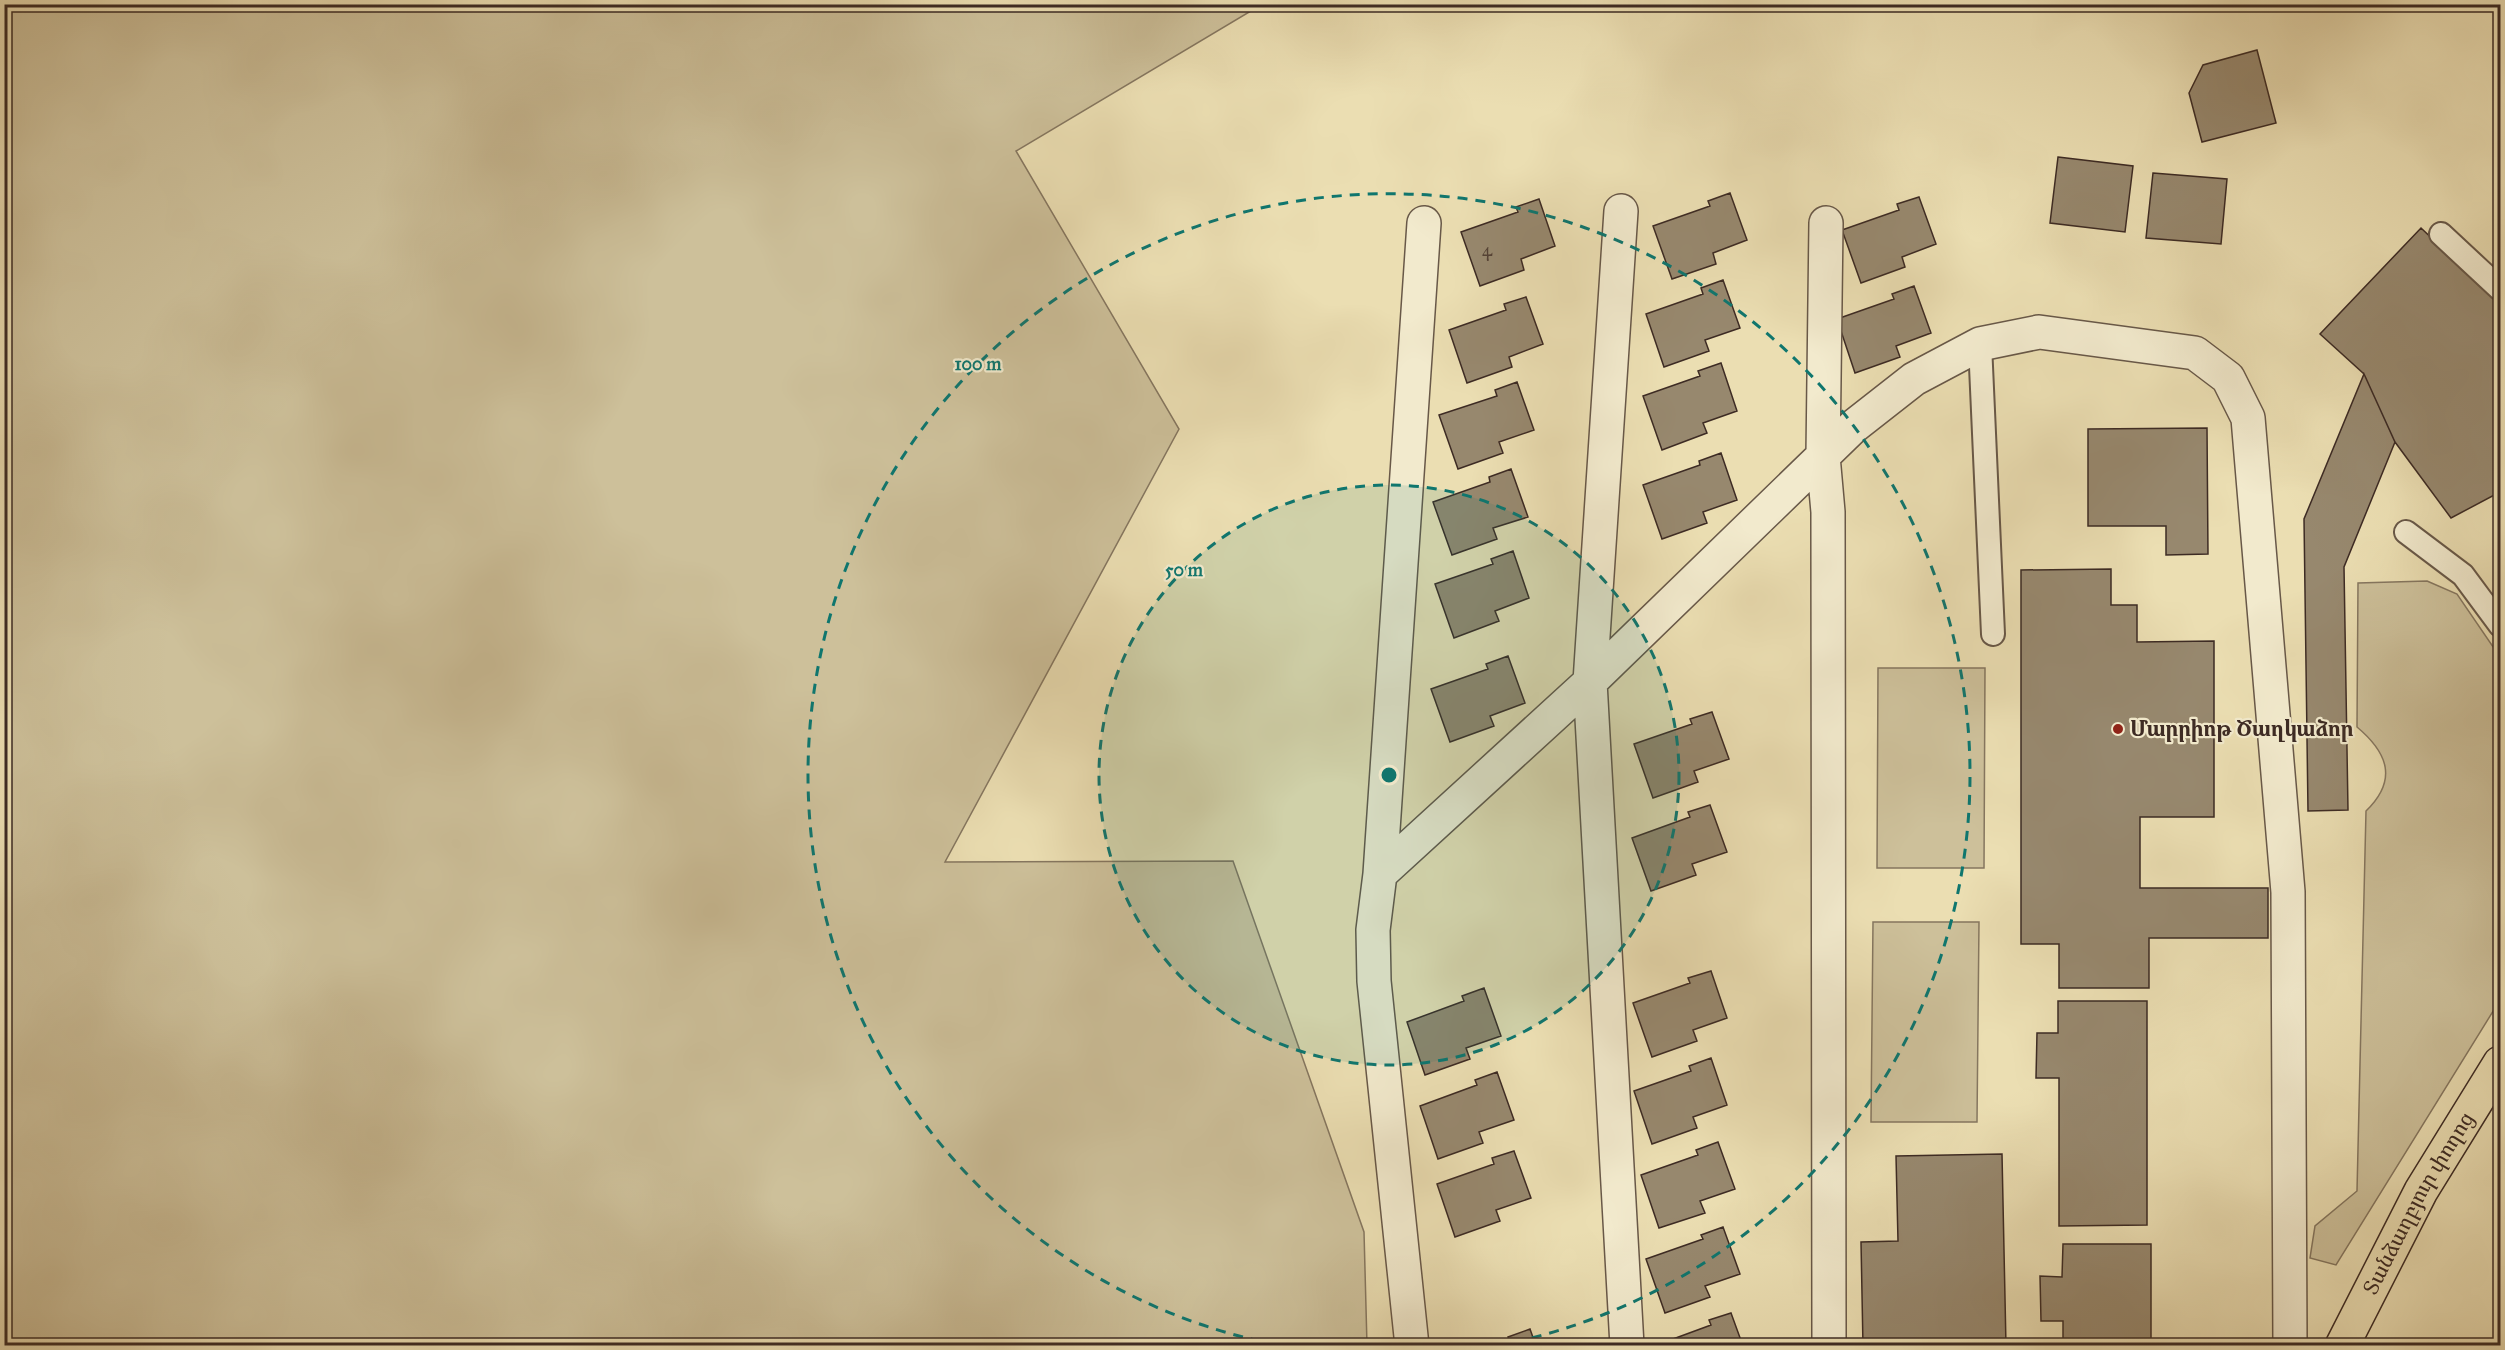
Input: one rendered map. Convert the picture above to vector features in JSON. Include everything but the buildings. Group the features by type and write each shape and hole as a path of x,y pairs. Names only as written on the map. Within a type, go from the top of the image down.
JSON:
{"main road":[{"name":"Տանձաղբյուր փողոց","path":"2342,1346 2421,1191 2500,1063"}],"street":[{"path":"1622,211 1590,682 1627,1346"},
{"path":"1412,1346 1374,981 1373,930 1380,874 1424,223"},
{"path":"1826,223 1823,456 1828,524 1829,1346"},
{"path":"1380,874 1590,682 1854,426 1914,379 1980,344 2039,332 2195,353 2228,378 2248,418 2288,892 2290,1346"}],"lane":[{"path":"2441,234 2500,289"},
{"path":"1980,344 1993,634"},
{"path":"2406,532 2463,575 2500,625"}],"shaded area":[{"path":"5,4 1261,5 1016,151 1179,429 945,862 1233,861 1364,1232 1367,1345 5,1345"},
{"path":"2427,581 2457,594 2500,657 2500,1000 2336,1265 2310,1258 2315,1226 2357,1191 2366,811 2376,800 2385,778 2382,757 2368,737 2357,727 2358,583"},
{"path":"1878,668 1985,668 1984,868 1877,868"},
{"path":"1873,922 1979,922 1977,1122 1871,1122"}],"place":[{"name":"Մարրիոթ Ծաղկաձոր","path":"2118,729"}]}
